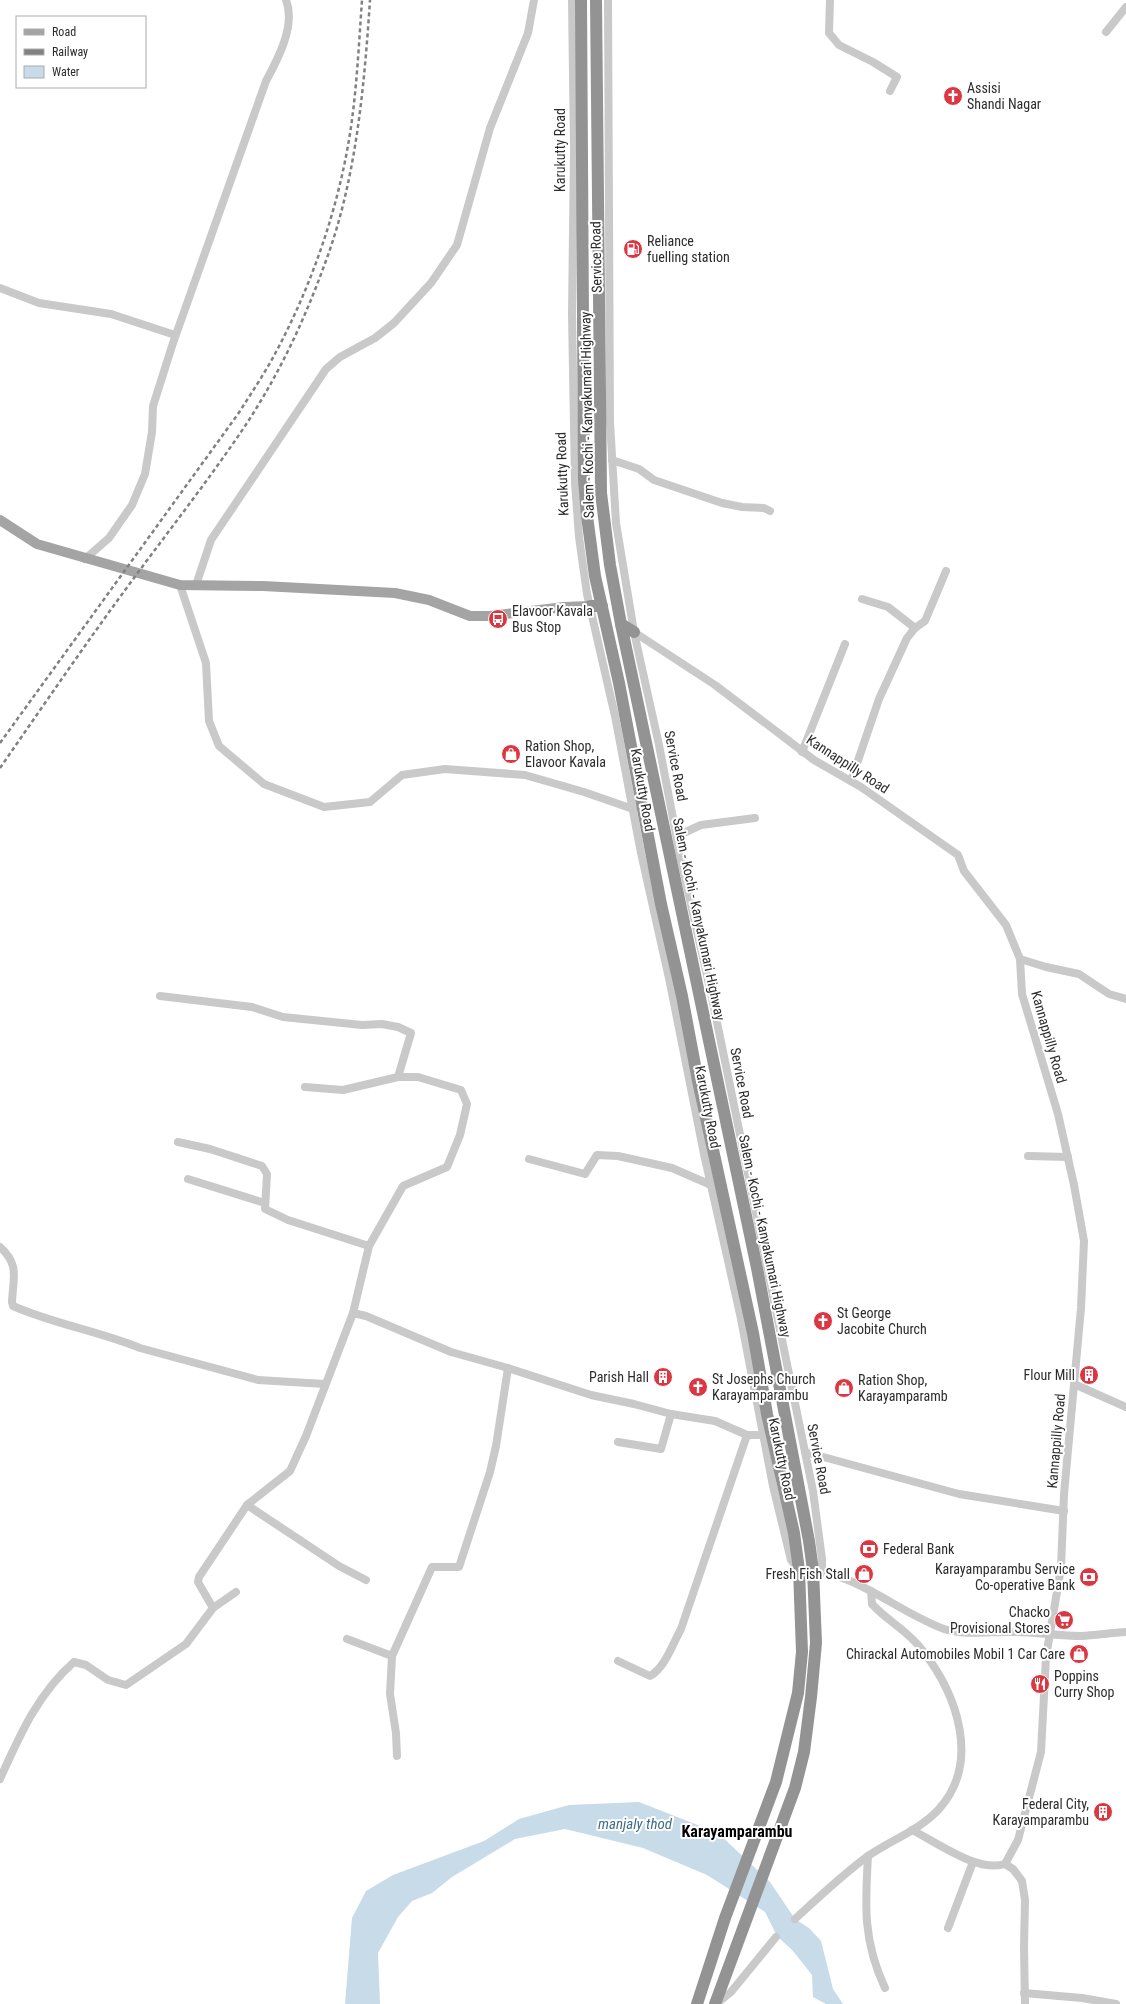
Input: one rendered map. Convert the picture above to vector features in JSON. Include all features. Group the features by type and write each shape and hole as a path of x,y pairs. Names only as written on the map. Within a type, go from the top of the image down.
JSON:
{"highway":[{"name":"Salem - Kochi - Kanyakumari Highway","path":"581,0 584,478 596,606 638,781 661,904 682,996 698,1081 753,1333 767,1414 794,1533 799,1570 802,1652 798,1694 776,1782 725,1918 697,2004"},
{"name":"Salem - Kochi - Kanyakumari Highway","path":"596,0 601,494 610,565 621,624 757,1268 801,1498 817,1572 816,1643 804,1752 795,1788 743,1932 715,2004"},
{"path":"621,624 634,632"}],"main road":[{"path":"0,520 37,544 180,585 263,586 395,592 429,600 470,616 490,616 596,606"}],"street":[{"path":"85,559 108,538 132,505 145,474 152,432 153,406 175,335 266,80 278,59 288,27 286,0"},
{"path":"196,585 211,540 326,369 340,357 375,338 394,323 431,283 457,246 490,128 528,33 534,0"},
{"name":"Karukutty Road","path":"572,0 574,150 571,276 575,475 579,538 596,606 633,809 711,1185 740,1314 762,1435 791,1560 799,1570"},
{"name":"Service Road","path":"608,0 610,422 616,523 634,632 659,745 819,1525 822,1559 817,1572"},
{"path":"830,0 829,33 839,45 873,62 897,77 890,91"},
{"path":"1106,32 1126,7"},
{"path":"0,288 39,303 111,314 175,335"},
{"path":"612,460 639,470 654,480 722,503 742,507 764,508 770,511"},
{"path":"851,780 879,699 906,638 915,628 925,621 946,571"},
{"path":"180,585 206,663 209,721 219,746 264,784 324,807 370,802 402,775 445,769 525,775 584,792 633,809"},
{"path":"862,599 888,607 915,628"},
{"name":"Kannappilly Road","path":"634,632 715,685 802,752 851,780 958,854 964,871 1006,925 1020,959 1022,994 1058,1114 1084,1241 1081,1308 1064,1511 1061,1568 1049,1633 1044,1681 1043,1740 1039,1764 1018,1840 1005,1864"},
{"path":"802,752 845,644"},
{"path":"677,836 701,825 756,818"},
{"path":"1020,959 1046,967 1079,974 1109,994 1126,999"},
{"path":"160,996 252,1007 283,1017 362,1025 382,1024 398,1027 410,1033 398,1077"},
{"path":"213,1608 198,1582 199,1577 247,1505 290,1471 306,1436 353,1313 369,1246 403,1186 448,1168 460,1134 468,1104 461,1090 418,1077 398,1077 343,1090 305,1087"},
{"path":"178,1142 210,1149 262,1166 267,1174 265,1209 288,1220 369,1246"},
{"path":"529,1159 585,1174 597,1155 618,1156 672,1168 711,1185"},
{"path":"1028,1156 1068,1157"},
{"path":"188,1180 265,1203"},
{"path":"0,1247 13,1262 13,1306 33,1315 122,1341 140,1348 258,1380 325,1384"},
{"path":"353,1313 366,1316 450,1352 508,1368 591,1395 671,1414 715,1421 747,1435 762,1435"},
{"path":"396,1756 396,1733 390,1694 392,1656 432,1568 459,1567 490,1472 496,1446 508,1368"},
{"path":"1074,1384 1126,1407"},
{"path":"618,1442 660,1450 671,1414"},
{"path":"618,1661 650,1676 654,1674 665,1658 681,1629 747,1435"},
{"path":"805,1452 959,1494 1064,1511"},
{"path":"247,1505 340,1566 366,1580"},
{"path":"799,1570 817,1572 842,1578 871,1591 886,1601 934,1624 956,1632 1049,1633 1079,1636 1126,1632"},
{"path":"795,1919 841,1877 868,1856 912,1830 938,1810 948,1797 960,1765 961,1748 959,1720 950,1694 929,1658 905,1631 874,1606 871,1602 871,1591"},
{"path":"0,1780 25,1724 63,1671 74,1662 86,1665 108,1680 126,1685 186,1644 213,1608 236,1592"},
{"path":"347,1640 392,1656"},
{"path":"912,1830 973,1862 995,1866 1005,1864 1013,1869 1022,1881 1026,1900 1025,2004"},
{"path":"868,1856 866,1926 876,1965 886,1988"},
{"path":"948,1928 973,1862"},
{"path":"715,2004 732,1992 776,1937"},
{"path":"1024,1993 1082,1998 1116,2004"}],"water":[{"name":"manjaly thod","path":"639,1802 718,1833 770,1882 795,1919 809,1928 821,1941 833,1989 843,2004 826,2004 813,1997 812,1975 793,1951 777,1936 765,1912 707,1875 643,1848 565,1829 515,1839 452,1877 432,1893 412,1901 398,1917 378,1953 380,2004 345,2004 352,1918 366,1891 393,1875 484,1841 519,1819 569,1805"}],"railway":[{"path":"0,743 238,414 270,363 284,336 298,307 321,249 331,219 346,158 358,64 362,0"},
{"path":"0,768 98,628 205,483 247,423 270,386 290,347 324,266 344,202 357,135 365,67 370,0"}],"place":[{"name":"Assisi Shandi Nagar","path":"953,96"},
{"name":"Reliance fuelling station","path":"633,249"},
{"name":"Elavoor Kavala Bus Stop","path":"498,619"},
{"name":"Ration Shop, Elavoor Kavala","path":"511,754"},
{"name":"St George Jacobite Church","path":"823,1321"},
{"name":"Flour Mill","path":"1089,1375"},
{"name":"Parish Hall","path":"663,1377"},
{"name":"St Josephs Church Karayamparambu","path":"698,1387"},
{"name":"Ration Shop, Karayamparamb","path":"844,1388"},
{"name":"Federal Bank","path":"869,1549"},
{"name":"Fresh Fish Stall","path":"864,1574"},
{"name":"Karayamparambu Service Co-operative Bank","path":"1089,1577"},
{"name":"Chacko Provisional Stores","path":"1064,1620"},
{"name":"Chirackal Automobiles Mobil 1 Car Care","path":"1079,1654"},
{"name":"Poppins Curry Shop","path":"1040,1684"},
{"name":"Federal City, Karayamparambu","path":"1103,1812"}],"district":[{"name":"Karayamparambu","path":"737,1831"}]}
